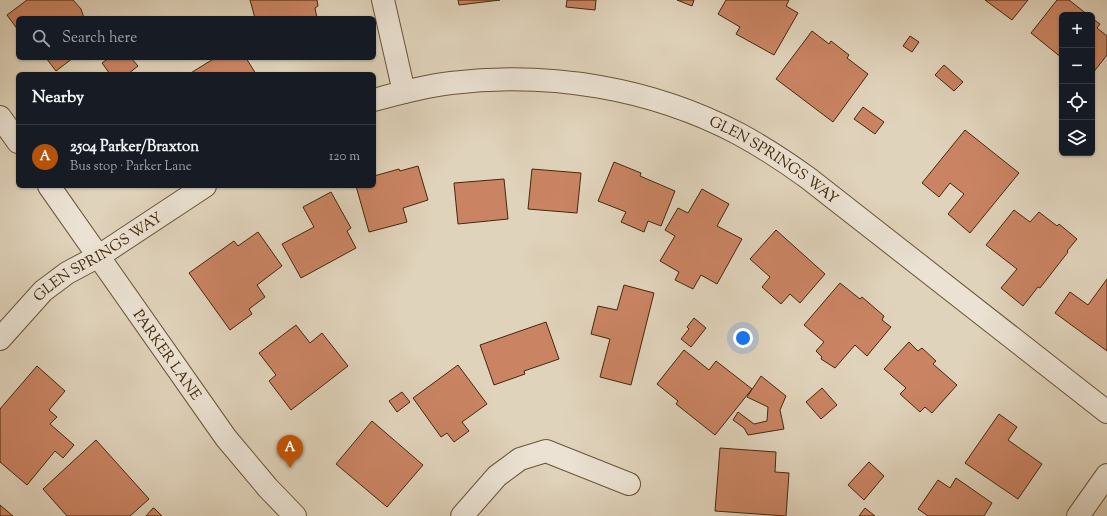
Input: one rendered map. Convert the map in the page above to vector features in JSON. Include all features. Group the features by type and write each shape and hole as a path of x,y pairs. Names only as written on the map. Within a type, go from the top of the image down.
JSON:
{"street":[{"path":"383,0 404,92"},
{"name":"GLEN SPRINGS WAY","path":"376,99 404,92 450,83 491,79 529,79 570,82 637,95 678,108 711,121 739,134 776,156 808,178 1107,412"},
{"path":"0,117 16,139"},
{"name":"PARKER LANE","path":"50,188 226,438 260,479 295,516"},
{"name":"GLEN SPRINGS WAY","path":"0,339 43,291 66,273 99,256 202,188"},
{"path":"462,516 497,476 520,459 546,451 629,484"},
{"path":"1078,516 1107,475"}],"building":[{"path":"27,0 73,0 81,9 83,16 16,16 16,27 7,15"},
{"path":"250,0 317,0 318,6 315,8 317,16 254,16"},
{"path":"458,0 500,0 459,5"},
{"path":"567,0 596,0 595,10 566,7"},
{"path":"677,0 694,0 692,6"},
{"path":"726,0 789,0 786,6 798,13 774,55 736,34 740,27 718,14"},
{"path":"985,0 1028,0 1012,20"},
{"path":"1057,0 1069,0 1084,12 1059,12 1059,56 1031,33"},
{"path":"1095,20 1100,24 1097,28 1107,36 1107,55 1095,70"},
{"path":"812,31 829,44 831,41 849,55 847,58 868,74 833,122 776,79"},
{"path":"910,36 919,42 912,52 903,46"},
{"path":"48,60 70,60 56,71"},
{"path":"106,60 133,60 138,66 130,72 109,72 102,63"},
{"path":"212,60 247,60 255,72 192,72"},
{"path":"944,65 963,82 954,91 935,75"},
{"path":"863,107 884,122 875,134 854,119"},
{"path":"965,130 1019,173 970,233 948,214 964,194 950,183 939,197 922,183"},
{"path":"614,162 641,173 640,176 675,191 661,226 648,221 644,232 621,222 626,212 598,201"},
{"path":"418,166 428,200 403,208 407,222 369,232 357,188 376,188 376,175 399,169 400,171"},
{"path":"532,169 581,173 577,213 528,209"},
{"path":"504,179 508,219 458,224 454,183"},
{"path":"702,189 729,204 717,226 742,239 717,284 701,275 693,289 675,280 679,272 660,261 675,236 665,230 678,208 688,213"},
{"path":"331,192 351,228 347,231 356,248 301,278 282,244 314,227 303,207"},
{"path":"1014,210 1030,222 1039,212 1057,226 1059,224 1077,239 1040,288 1038,287 1023,306 1001,288 1017,269 986,245"},
{"path":"776,230 825,274 800,303 790,294 781,304 762,287 770,277 750,259"},
{"path":"258,232 282,266 257,285 265,297 249,309 252,314 230,330 189,273 234,241 238,246"},
{"path":"1107,279 1107,351 1055,313 1070,292 1088,305"},
{"path":"840,283 860,299 862,297 884,316 882,320 891,327 867,356 855,345 835,368 821,359 822,357 816,351 824,342 804,325"},
{"path":"624,285 654,293 631,385 600,377 610,339 591,334 598,306 617,310"},
{"path":"694,318 706,328 691,347 681,339 689,329 687,327"},
{"path":"546,322 559,359 524,371 525,374 494,385 480,345"},
{"path":"296,325 310,343 322,333 348,366 291,410 269,381 276,375 259,353"},
{"path":"909,342 918,351 922,348 936,361 933,364 957,385 932,413 925,407 920,412 900,394 906,388 884,369"},
{"path":"684,350 709,370 716,361 752,389 715,435 676,404 678,401 657,384"},
{"path":"458,365 487,404 462,422 469,431 454,442 447,433 441,437 413,398"},
{"path":"37,366 65,391 49,410 57,417 50,424 74,445 63,458 55,451 27,485 0,462 0,409"},
{"path":"761,376 786,396 780,410 784,429 748,435 744,428 733,420 738,412 754,424 767,421 768,407 747,397"},
{"path":"822,388 837,405 821,419 806,402"},
{"path":"402,392 410,402 397,412 389,401"},
{"path":"999,414 1017,427 1008,440 1042,464 1018,499 965,463"},
{"path":"372,421 423,465 387,507 336,464"},
{"path":"96,440 149,499 130,516 67,516 43,489"},
{"path":"720,448 776,452 775,472 789,473 786,516 715,511"},
{"path":"869,462 884,476 864,500 848,485"},
{"path":"956,478 992,503 984,516 928,516 918,509 938,480 950,488"},
{"path":"0,505 13,516 0,516"},
{"path":"153,508 155,509 162,516 146,516"},
{"path":"865,508 875,516 859,516"}],"place":[{"name":"2504 Parker/Braxton","path":"290,468"}]}
